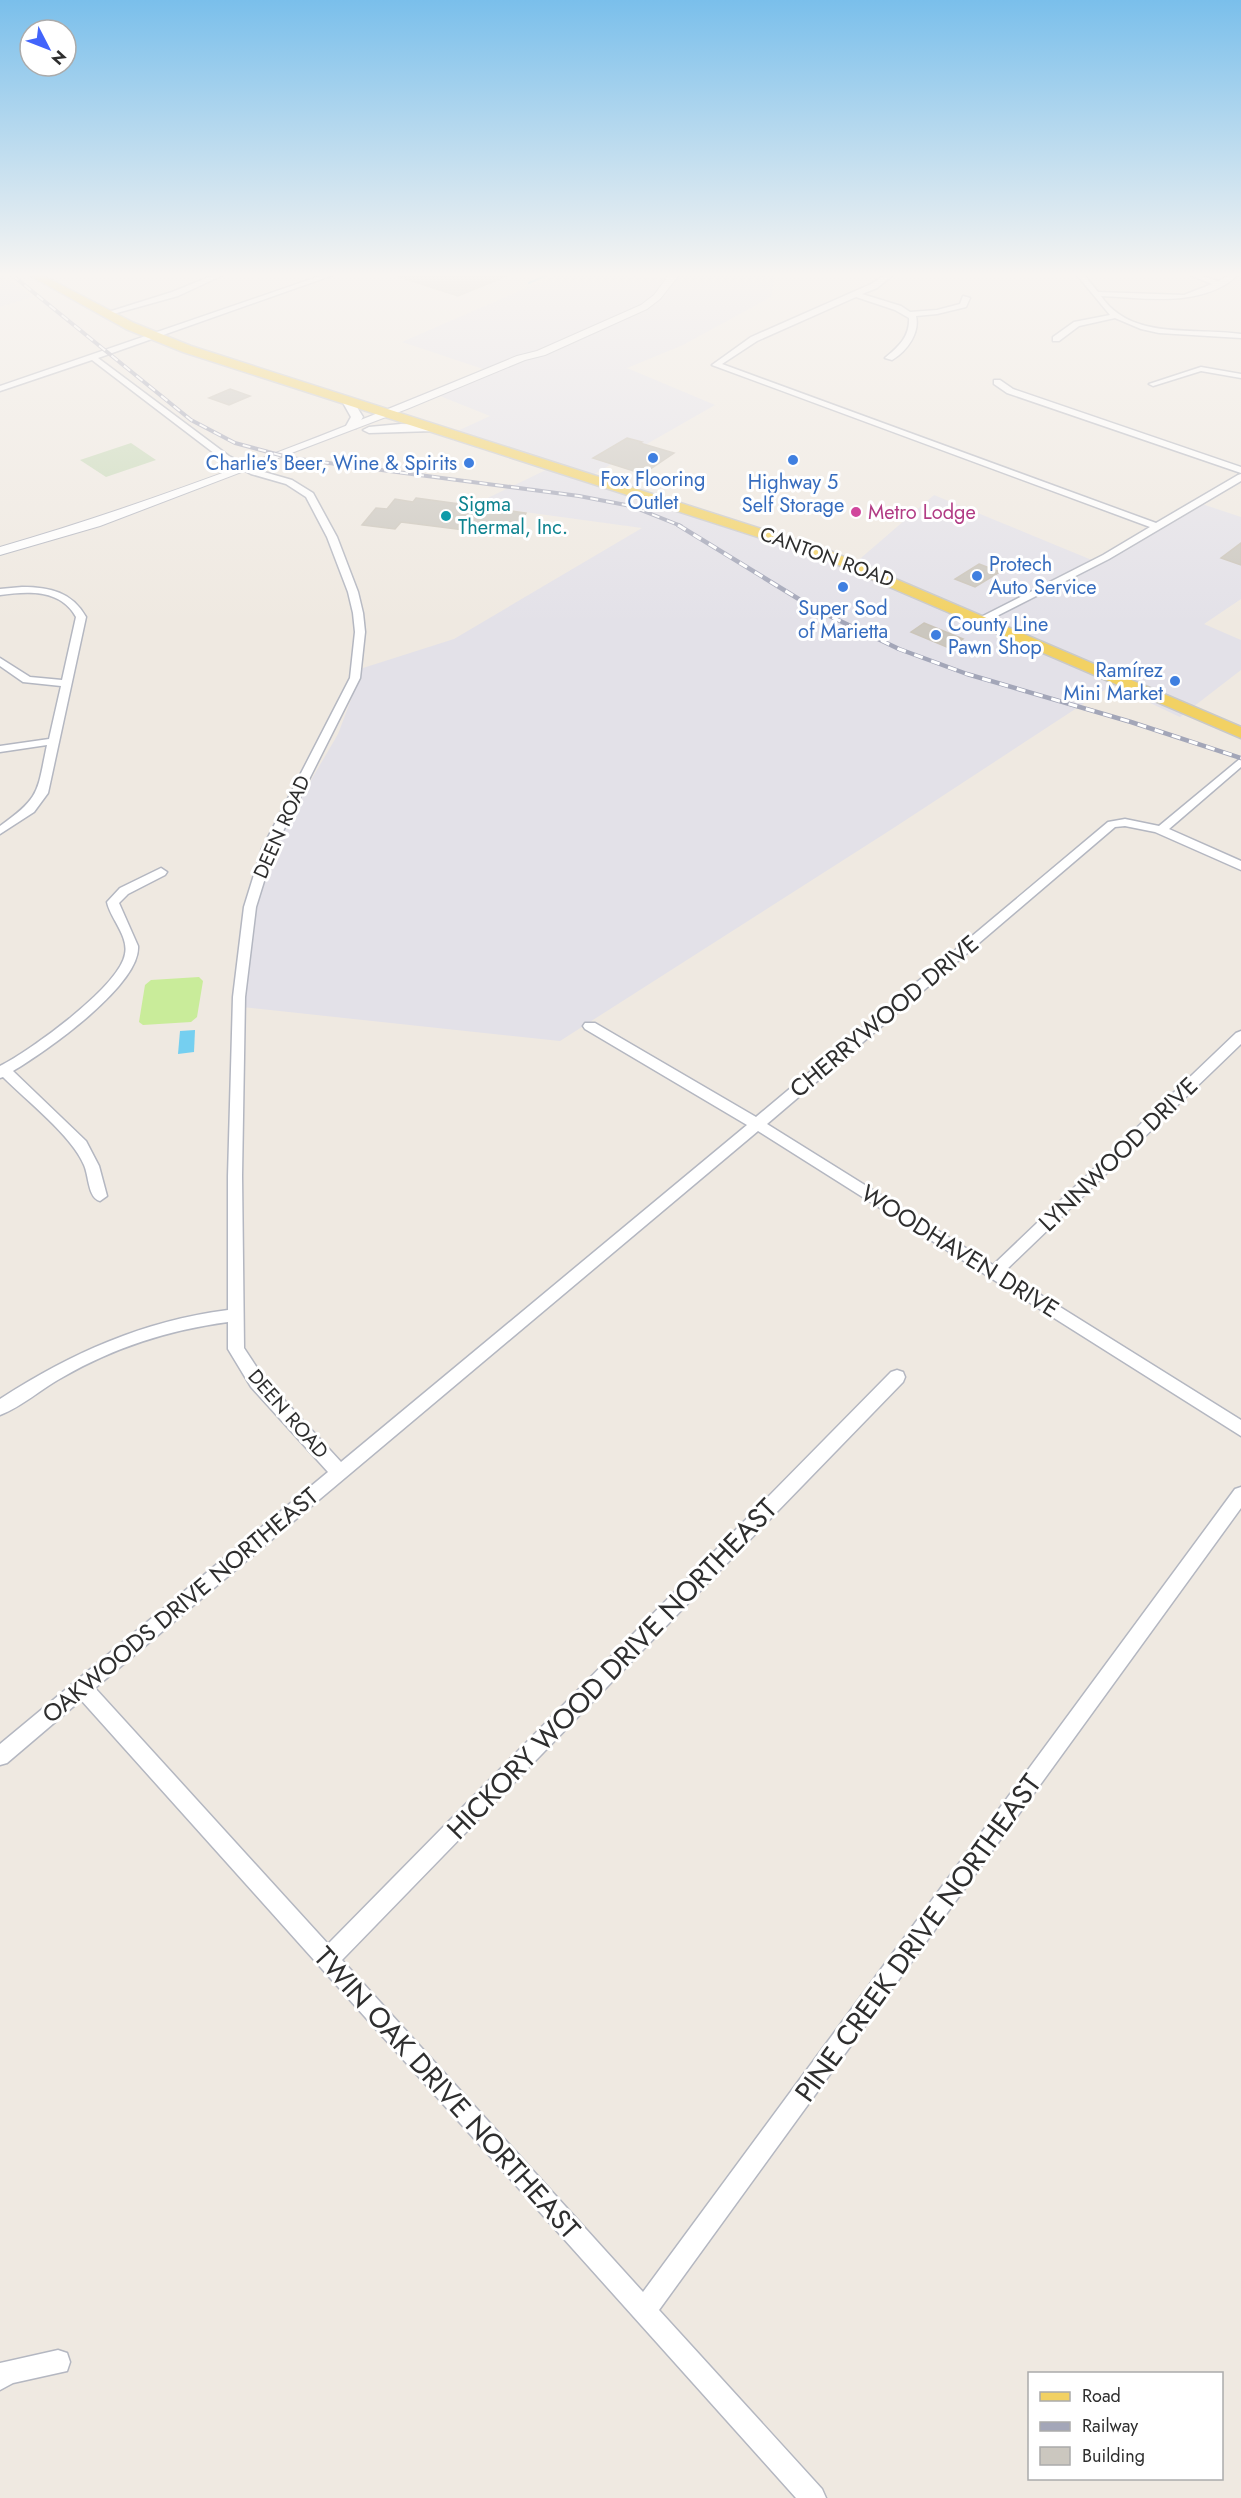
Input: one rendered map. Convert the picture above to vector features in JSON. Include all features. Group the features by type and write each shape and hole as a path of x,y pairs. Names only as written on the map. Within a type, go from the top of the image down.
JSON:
{"main road":[{"name":"CANTON ROAD","path":"319,392 814,550 982,620 1241,733"},
{"path":"348,401 357,417 352,426"},
{"path":"369,430 401,427 433,429"}],"street":[{"name":"DEEN ROAD","path":"138,392 226,458 254,472 278,478 304,490 316,506 332,537 353,592 360,632 355,678 268,849 250,907 239,997 236,1350 257,1382 339,1472"},
{"path":"0,551 80,529 440,392"},
{"path":"0,560 86,537 400,418 461,392"},
{"path":"789,392 1158,527"},
{"path":"1012,392 1241,470"},
{"path":"982,620 1158,527 1241,477"},
{"path":"0,592 42,590 58,596 79,612 81,624 38,802 20,819 0,831"},
{"path":"0,662 27,680 42,683 67,683"},
{"path":"0,749 54,741"},
{"path":"1241,761 1161,830 1241,866"},
{"name":"CHERRYWOOD DRIVE","path":"665,1202 1102,831 1118,822 1161,830"},
{"path":"100,1196 92,1166 81,1145 2,1071 55,1037 122,975 131,958 132,949 114,914 113,902 124,891 161,872"},
{"name":"WOODHAVEN DRIVE","path":"590,1026 756,1125 1241,1430"},
{"name":"LYNNWOOD DRIVE","path":"994,1273 1241,1036"},
{"name":"OAKWOODS DRIVE NORTHEAST","path":"0,1756 665,1202"},
{"path":"0,1408 64,1365 99,1349 163,1329 235,1315"},
{"name":"HICKORY WOOD DRIVE NORTHEAST","path":"327,1960 897,1377"},
{"name":"PINE CREEK DRIVE NORTHEAST","path":"644,2311 1241,1494"},
{"name":"TWIN OAK DRIVE NORTHEAST","path":"82,1688 813,2498"},
{"path":"0,2378 7,2372 58,2362"}],"shaded area":[{"path":"451,392 683,392 715,405 589,477 854,564 934,495 1099,563 1120,553 1199,503 1241,517 1241,599 1204,624 1241,640 1241,670 1180,717 1112,685 560,1041 232,1006 268,854 338,734 363,668 454,639 642,528 473,505 550,468 451,434 490,416 440,396"}],"green space":[{"path":"131,443 156,460 106,477 80,460"},
{"path":"199,977 203,981 197,1017 191,1022 143,1025 139,1022 145,985 151,980"}],"water":[{"path":"195,1030 194,1052 178,1054 180,1031"}],"building":[{"path":"224,392 237,392 250,396 229,405 209,398"},
{"path":"627,438 674,453 643,474 593,458"},
{"name":"Sigma Thermal, Inc.","path":"416,498 526,513 512,536 401,522 395,529 362,525 376,508 387,509 395,499 413,502"},
{"path":"1241,543 1241,565 1221,558"},
{"name":"Protech Auto Service","path":"979,564 1000,572 975,587 955,579"},
{"name":"County Line Pawn Shop","path":"924,623 963,639 949,648 911,632"}],"railway":[{"path":"156,392 191,420 235,443 291,458 579,496 631,506 681,526"},
{"path":"678,525 815,609 899,649 967,674 1131,722 1241,758"}],"place":[{"name":"Fox Flooring Outlet","path":"653,458"},
{"name":"Highway 5 Self Storage","path":"793,460"},
{"name":"Charlie's Beer, Wine & Spirits","path":"469,463"},
{"name":"Metro Lodge","path":"856,512"},
{"name":"Sigma Thermal, Inc.","path":"446,516"},
{"name":"Protech Auto Service","path":"977,576"},
{"name":"Super Sod of Marietta","path":"843,587"},
{"name":"County Line Pawn Shop","path":"936,635"},
{"name":"Ramírez Mini Market","path":"1175,681"}]}
